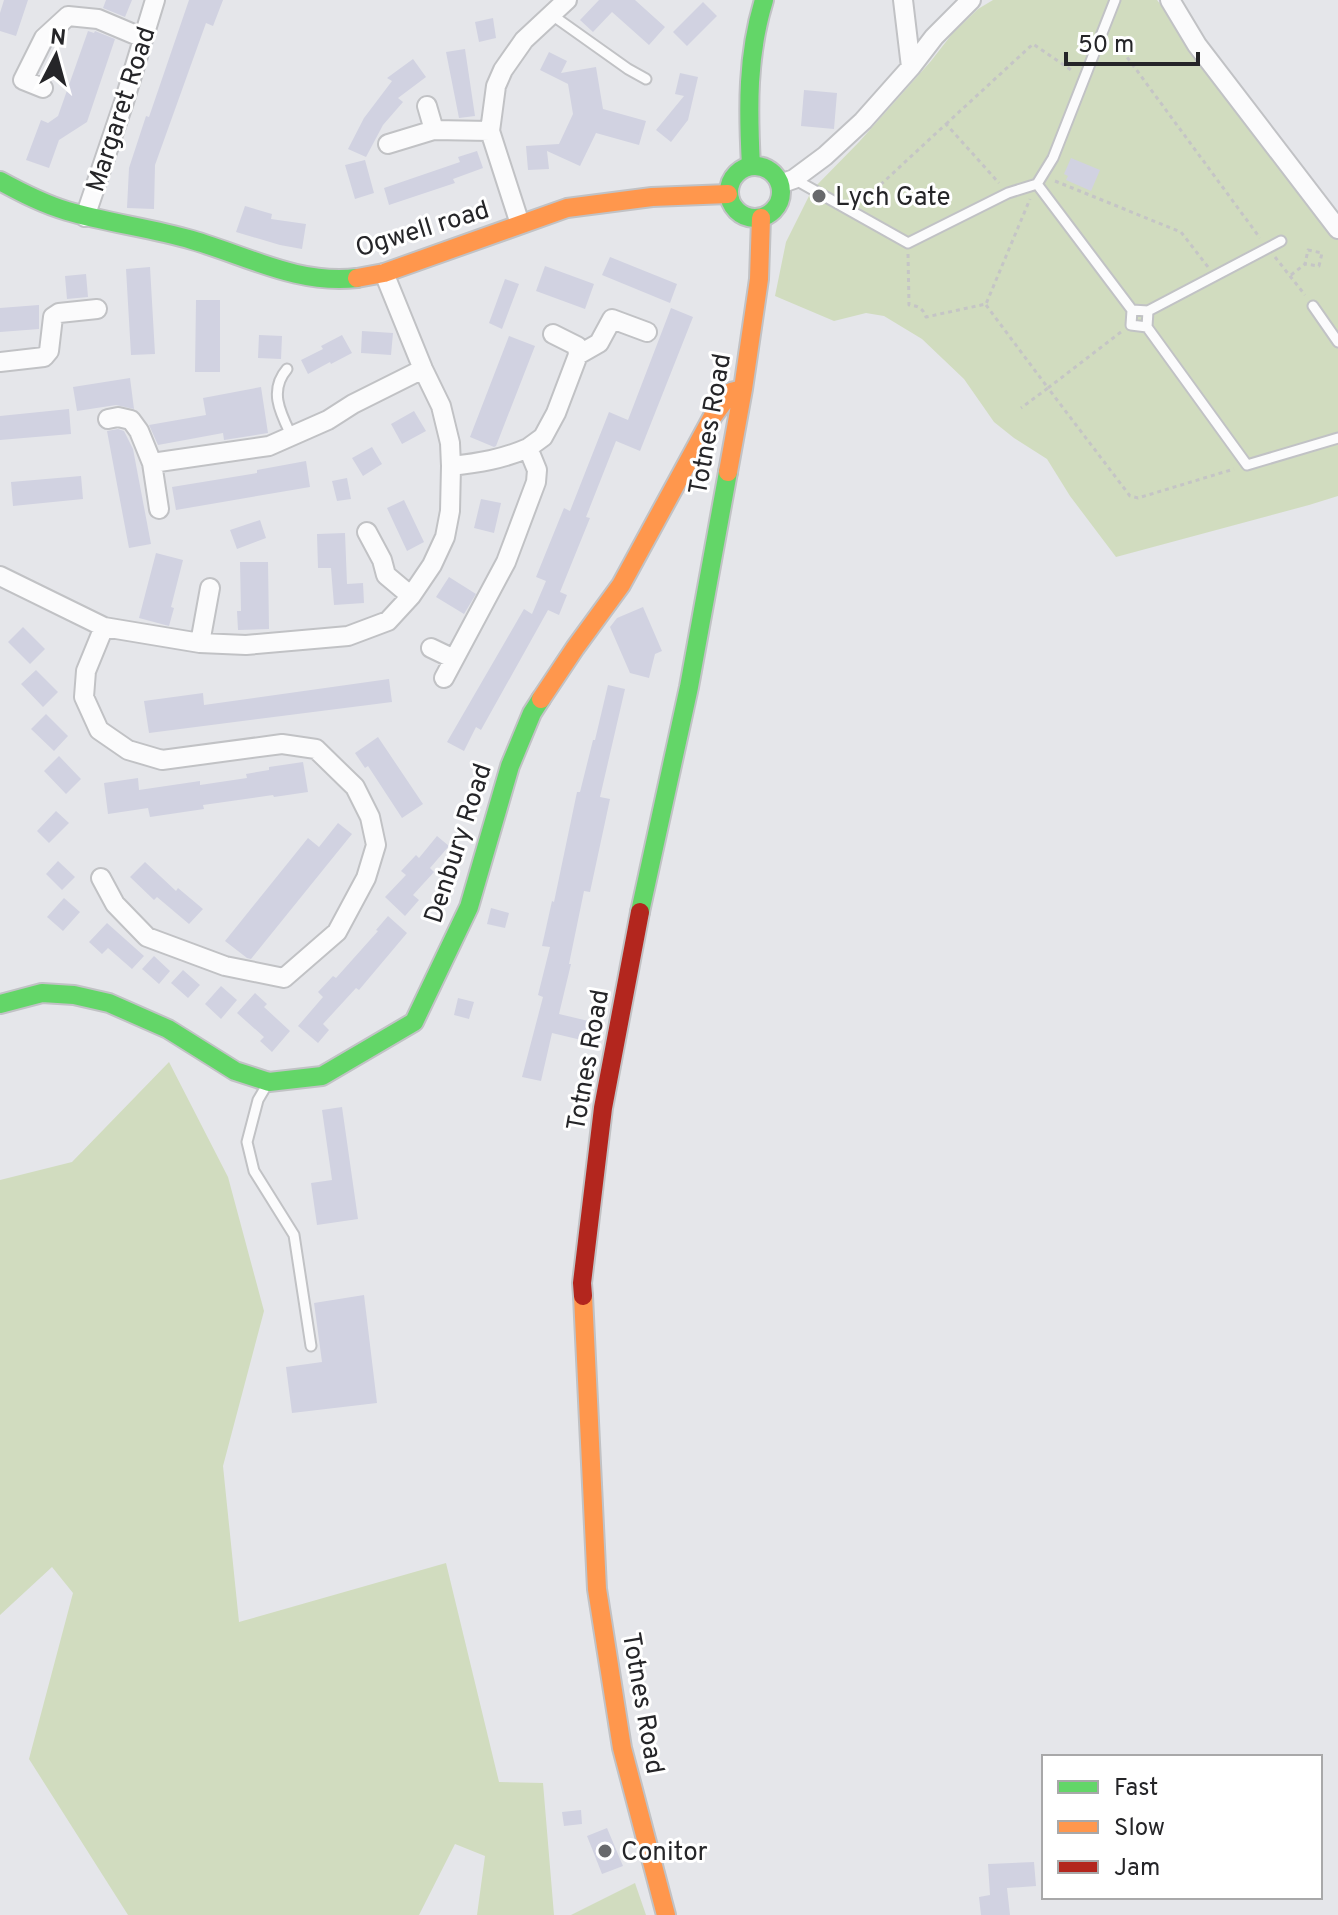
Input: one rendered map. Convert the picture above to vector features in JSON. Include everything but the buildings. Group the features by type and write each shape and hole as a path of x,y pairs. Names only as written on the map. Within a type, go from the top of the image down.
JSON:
{"main road":[{"path":"751,166 748,105 751,49 764,0"},
{"path":"751,166 767,169 787,182 776,207 761,218 753,219 740,214 733,207 728,194 733,177 751,166"},
{"name":"Ogwell road","path":"0,181 51,207 174,235 299,275 326,279 384,273 567,208 652,197 728,194"},
{"name":"Totnes Road","path":"666,1915 622,1748 597,1589 582,1283 606,1093 635,937 689,687 743,389 759,279 761,218"},
{"name":"Denbury Road","path":"0,1004 42,993 74,995 109,1003 168,1029 235,1071 269,1082 322,1076 414,1022 469,907 510,766 532,713 621,585 713,416 731,392 743,389"}],"street":[{"name":"Margaret Road","path":"85,217 155,0"},
{"path":"520,224 490,131 496,86 524,40 567,0"},
{"path":"903,0 911,67"},
{"path":"787,182 825,156 863,121 934,37 971,0"},
{"path":"1170,0 1197,45 1338,229"},
{"path":"43,88 23,80 44,38 68,16 98,19 143,38"},
{"path":"427,106 434,130"},
{"path":"388,144 434,130 490,131"},
{"path":"0,576 104,627 200,643 246,645 348,636 388,621 411,596 432,565 445,537 450,511 451,466 450,443 441,406 384,273"},
{"path":"0,362 44,357 49,351 53,317 59,313 97,309"},
{"path":"578,355 599,343 612,319 647,332"},
{"path":"451,466 507,457 543,437 556,413 578,355 577,346 553,334"},
{"path":"152,463 269,446 328,420 423,369"},
{"path":"108,419 118,417 131,420 139,431 152,463 159,509"},
{"path":"444,678 506,562 536,482 537,470 528,448"},
{"path":"367,532 382,560 386,575 411,596"},
{"path":"200,643 210,588"},
{"path":"101,878 115,904 147,937 225,966 284,978 337,932 366,878 376,845 370,817 355,787 316,749 282,744 162,760 128,750 99,730 84,697 86,671 104,627"},
{"path":"431,648 454,659"}],"lane":[{"path":"787,182 908,243 1008,193 1037,184 1053,158 1115,0"},
{"path":"552,15 646,79"},
{"path":"1037,184 1132,310 1131,325 1147,327"},
{"path":"1132,310 1148,311 1281,241"},
{"path":"1313,306 1338,342"},
{"path":"1148,311 1147,327 1247,465 1338,438"},
{"path":"287,369 279,378 277,398 292,437"},
{"path":"269,1082 258,1100 247,1142 254,1171 294,1235 311,1346"}],"path":[{"path":"1104,25 1313,306"},
{"path":"851,212 1033,44 1083,78"},
{"path":"946,124 1008,193"},
{"path":"986,304 1037,184 1050,179 1181,232 1215,276"},
{"path":"908,243 909,305 919,307 926,317 986,304"},
{"path":"1291,275 1305,264 1308,250 1322,253 1319,266 1305,264"},
{"path":"986,304 1130,496 1138,498 1247,465"},
{"path":"1021,408 1131,325"}],"green space":[{"path":"993,0 1157,0 1338,234 1338,496 1116,557 1070,496 1047,459 994,422 964,379 922,339 884,316 866,313 834,321 775,296 786,242 812,190 859,142 952,34 978,9"},
{"path":"169,1062 228,1177 264,1311 223,1466 239,1622 446,1563 499,1782 543,1783 554,1915 477,1915 485,1856 455,1844 419,1915 128,1915 29,1759 73,1593 52,1567 0,1615 0,1180 72,1162"},
{"path":"635,1883 646,1915 571,1915"}],"traffic: fast":[{"path":"751,166 750,82 754,41 764,0"},
{"path":"755,166 774,173 781,192 774,211 755,218 736,211 729,192 736,173 755,166"},
{"path":"0,181 41,202 67,211 192,240 273,268 314,277 357,278"},
{"path":"640,912 689,687 728,472"},
{"path":"0,1004 42,993 74,995 109,1003 168,1029 235,1071 269,1082 322,1076 414,1022 469,907 510,766 541,699"}],"traffic: slow":[{"path":"357,278 384,273 567,208 652,197 728,194"},
{"path":"728,472 759,279 761,218"},
{"path":"541,699 621,585 713,416 731,392 743,389"},
{"path":"583,1296 597,1589 622,1748 666,1915"}],"traffic: jam":[{"path":"583,1296 603,1108 640,912"}],"place":[{"name":"Lych Gate","path":"819,196"},
{"name":"Conitor","path":"605,1851"}]}
